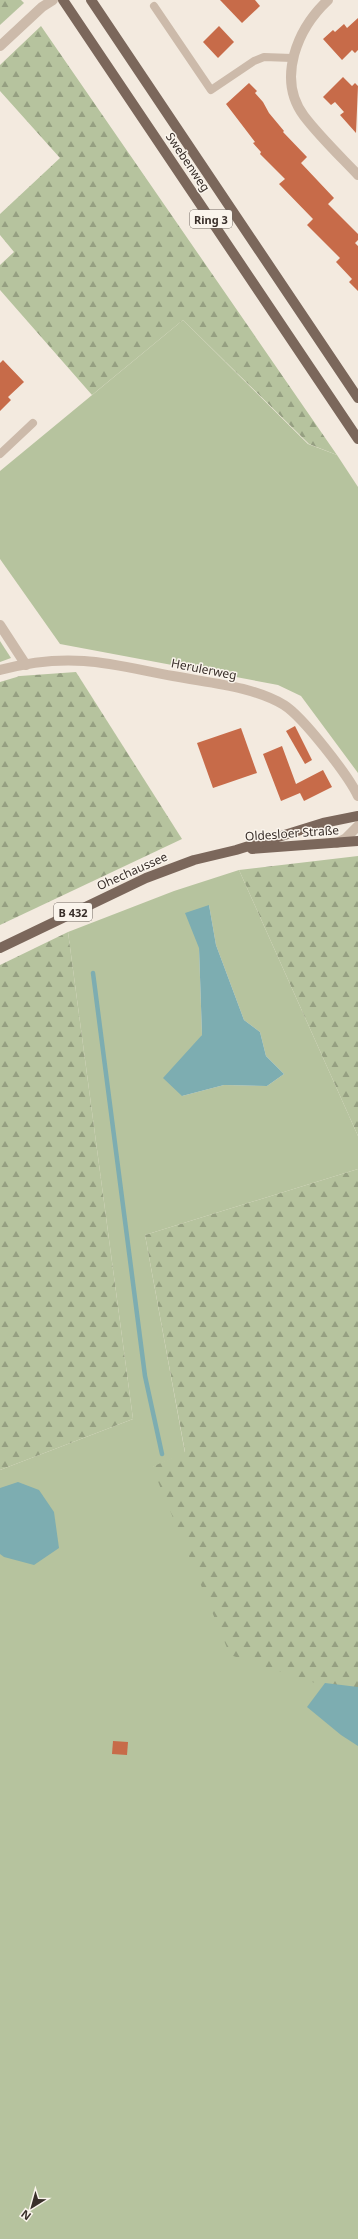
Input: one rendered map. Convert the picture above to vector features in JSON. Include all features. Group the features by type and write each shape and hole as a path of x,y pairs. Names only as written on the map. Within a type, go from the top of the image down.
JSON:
{"main road":[{"name":"Swebenweg","path":"63,0 358,439"},
{"name":"Swebenweg","path":"92,0 358,398"},
{"name":"Oldesloer Straße","path":"236,850 323,823 358,816"},
{"name":"Oldesloer Straße","path":"236,850 358,841"},
{"name":"Ohechaussee","path":"0,948 146,878 194,860 236,850"}],"street":[{"path":"0,46 42,7 53,0"},
{"path":"328,0 310,21 298,40 292,58 295,97 303,115 358,175"},
{"path":"0,624 26,665"},
{"name":"Herulerweg","path":"0,670 58,661 105,663 253,692 272,698 292,710 302,720 346,776 358,796"},
{"path":"337,843 346,838 358,826"}],"lane":[{"path":"154,6 211,90 254,61 264,57 292,58"},
{"path":"0,454 34,423"}],"green space":[{"path":"0,0 21,0 24,3 0,25"},
{"path":"41,26 337,455 309,444 183,320 92,395 0,290 0,265 14,252 0,235 0,214 60,158 0,91 0,65"},
{"path":"183,320 308,444 337,455 358,487 358,773 301,696 278,685 60,644 0,559 0,471"},
{"path":"0,641 11,658 0,662"},
{"path":"76,672 182,839 0,925 0,682 20,676"},
{"path":"358,856 358,1136 239,870"},
{"path":"239,870 358,1136 358,1169 145,1235 185,1453 153,1467 358,1697 358,2239 0,2239 0,1470 133,1419 68,932 174,891","holes":["209,905 216,945 244,1020 260,1032 266,1056 284,1074 267,1086 224,1085 182,1096 202,1035 199,948"]},
{"path":"68,932 133,1419 0,1470 0,965"},
{"path":"358,1169 358,1697 230,1655 152,1467 185,1452 145,1235"}],"water":[{"path":"209,905 216,945 244,1020 260,1032 266,1056 284,1074 267,1086 224,1085 182,1096 163,1078 202,1035 199,948 185,913"},
{"path":"18,1482 39,1490 54,1512 59,1548 34,1565 4,1557 0,1554 0,1488"},
{"path":"325,1683 358,1687 358,1746 341,1735 307,1707"}],"building":[{"path":"220,0 255,0 260,6 242,23"},
{"path":"358,18 358,50 355,53 352,50 342,60 323,39 333,30 335,32 344,24 347,28"},
{"path":"219,26 234,42 218,58 203,42"},
{"path":"343,77 352,86 355,83 358,86 356,133 340,115 344,112 335,102 331,105 323,97"},
{"path":"249,83 257,91 255,93 284,131 283,132 307,157 301,163 334,198 328,204 358,234 358,240 355,243 358,246 358,291 349,282 352,279 336,262 340,258 307,225 313,219 279,184 285,179 260,154 261,152 253,143 255,142 226,104"},
{"path":"3,360 24,382 8,397 11,400 0,411 0,363"},
{"path":"295,726 312,760 305,764 286,731"},
{"path":"241,728 257,773 213,788 197,743"},
{"path":"282,746 296,784 323,770 332,787 304,801 300,793 281,801 263,754"},
{"path":"113,1741 128,1742 127,1755 112,1754"}],"waterway":[{"path":"93,973 145,1376 162,1454"}]}
